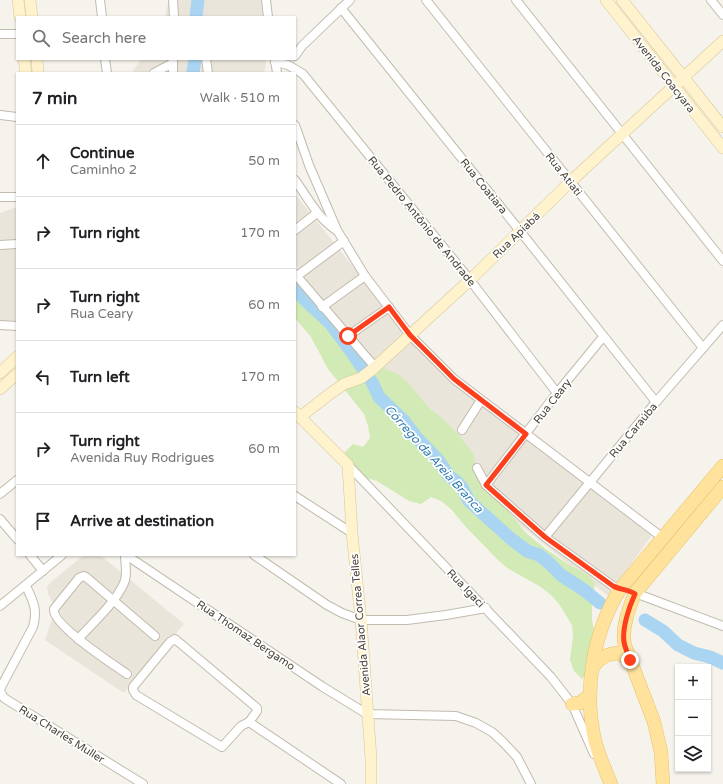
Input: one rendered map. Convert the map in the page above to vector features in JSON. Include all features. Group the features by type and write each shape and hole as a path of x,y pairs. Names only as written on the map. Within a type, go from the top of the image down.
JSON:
{"main road":[{"path":"611,784 602,763 595,740 590,696 592,667 599,637 609,610 620,589 723,466"},
{"path":"663,784 661,752 654,722 624,641 626,622 635,594 723,487"},
{"path":"620,589 627,589 635,594"},
{"path":"592,667 602,657 609,654 618,653 630,660"},
{"path":"572,704 580,703 590,696"}],"street":[{"path":"18,0 20,16"},
{"path":"30,0 32,16"},
{"path":"100,0 102,16"},
{"path":"173,0 174,16"},
{"path":"266,0 268,16"},
{"path":"296,55 302,46 350,0"},
{"name":"Rua Atiati","path":"426,0 703,348"},
{"path":"516,0 723,261"},
{"name":"Avenida Coacyara","path":"606,0 723,148"},
{"name":"Avenida Coacyara","path":"622,0 723,127"},
{"path":"711,0 723,15"},
{"name":"Rua Coatiara","path":"341,8 656,402"},
{"path":"0,34 16,34"},
{"name":"Rua Apiabá","path":"297,414 344,384 361,378 374,368 470,280 570,182 723,41"},
{"path":"24,60 26,72"},
{"path":"37,60 38,72"},
{"path":"106,60 107,72"},
{"path":"206,60 208,72"},
{"path":"156,72 173,61"},
{"path":"173,61 173,72"},
{"path":"275,61 276,72"},
{"name":"Rua Pedro Antônio de Andrade","path":"275,61 295,69 305,77 470,280 557,393"},
{"path":"0,115 16,117"},
{"path":"296,128 309,165 337,230 365,276 410,335 454,379 664,538"},
{"path":"296,182 317,213 326,223 337,230"},
{"path":"0,197 16,197"},
{"path":"296,229 317,213"},
{"path":"344,241 296,275 374,368"},
{"path":"0,244 16,244"},
{"path":"322,307 365,276"},
{"path":"348,336 389,307"},
{"path":"0,325 16,326"},
{"name":"Rua Caraúba","path":"545,537 656,402 723,325"},
{"name":"Rua Ceary","path":"486,485 557,393 603,337"},
{"path":"0,373 16,358"},
{"path":"0,389 16,375"},
{"path":"462,430 481,400"},
{"name":"Rua Igaci","path":"297,414 551,677 572,704 607,784"},
{"name":"Avenida Alaor Correa Telles","path":"348,466 352,533 361,620 371,784"},
{"path":"477,468 486,485 545,537 613,586 620,589"},
{"path":"0,494 16,481"},
{"path":"296,497 352,533"},
{"path":"0,519 16,538"},
{"path":"31,556 43,570"},
{"path":"0,606 61,556"},
{"path":"78,640 113,600 124,584 126,578 126,556"},
{"name":"Rua Thomaz Bergamo","path":"127,556 316,682 367,714"},
{"path":"255,556 327,604 342,613 361,620 407,620 486,608"},
{"path":"127,674 78,640 55,616 54,611 79,578 84,576 155,636"},
{"name":"Rua Charles Muller","path":"26,586 36,612 33,627 1,687 1,695 143,784"},
{"path":"635,594 723,626"},
{"path":"175,639 256,706 257,711 249,722 241,726 223,747 220,747 136,695 133,687 170,642 175,639"},
{"path":"367,714 456,716 476,722 492,732 518,757 531,784"},
{"path":"249,722 341,784"}],"shaded area":[{"path":"169,0 265,0 266,16 165,16"},
{"path":"140,60 266,60 264,72 133,72"},
{"path":"296,195 407,334 475,397 652,535 608,596 435,456 380,389 296,266"},
{"path":"16,207 16,327 0,326 0,213"},
{"path":"83,556 101,556 184,624 124,693 45,640 53,616 53,604 47,587"}],"green space":[{"path":"296,286 325,315 363,360 398,374 408,383 430,409 441,417 459,435 473,454 476,465 487,486 526,533 566,563 587,574 595,583 592,621 595,634 589,671 582,679 574,671 570,660 573,636 572,625 559,604 552,596 541,587 507,568 465,526 451,509 441,501 431,497 421,504 409,501 377,481 363,477 343,464 345,452 353,444 363,447 370,438 368,426 364,414 328,369 311,337 296,319"}],"waterway":[{"name":"Córrego da Areia Branca","path":"196,16 198,0"},
{"name":"Córrego da Areia Branca","path":"193,72 195,60"},
{"name":"Córrego da Areia Branca","path":"296,289 305,300 330,323 372,382 379,397 404,421 416,437 438,460 449,476 463,489 469,501 510,538 527,551 539,555 561,575 584,590 600,603"},
{"name":"Córrego da Areia Branca","path":"645,620 663,631 678,645 694,653 710,657 723,663"}],"route":[{"path":"348,336 389,307 410,335 454,379 526,434 486,485 545,537 613,586 620,589 627,589 635,594 626,622 624,641 630,660"}]}
